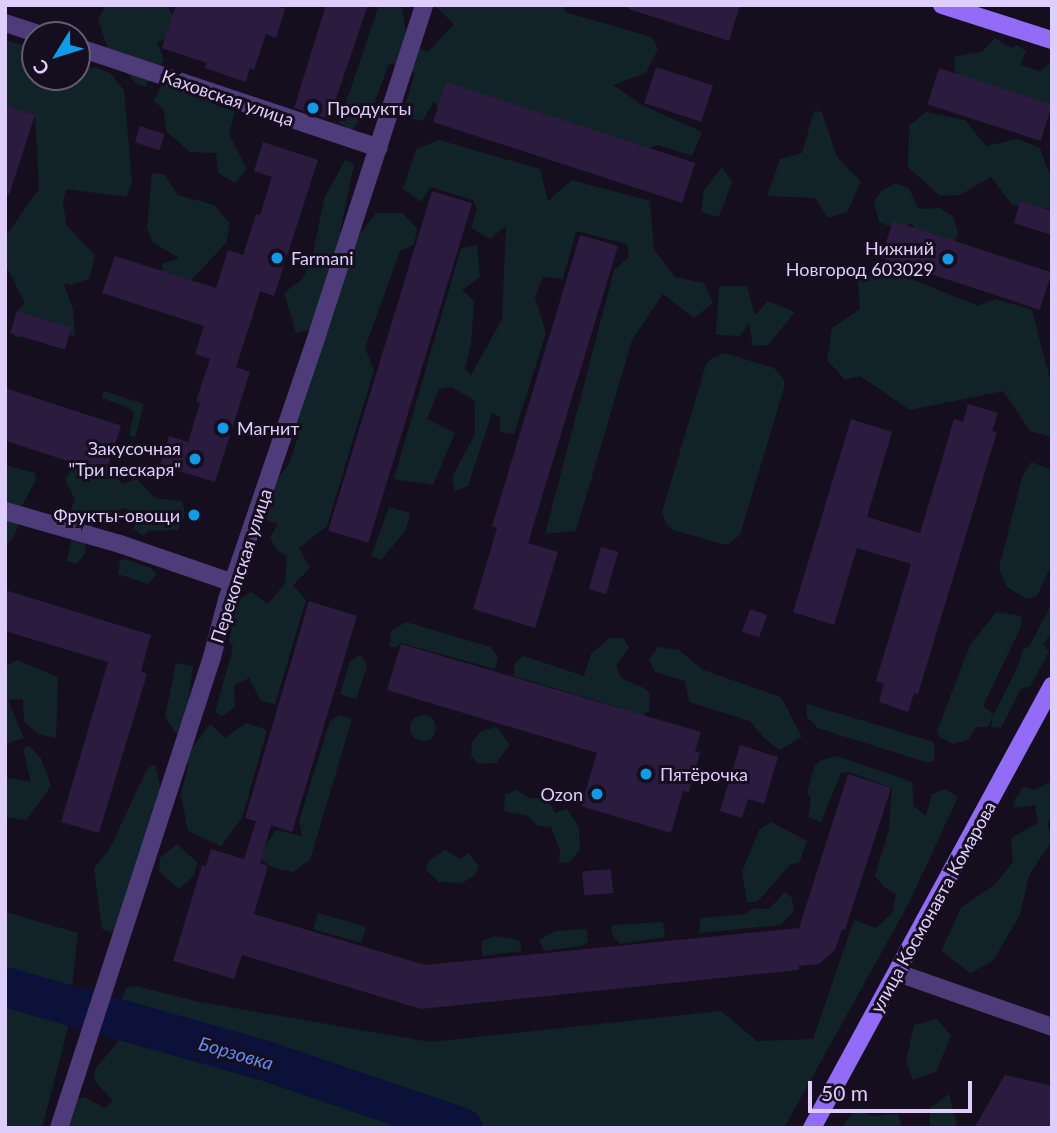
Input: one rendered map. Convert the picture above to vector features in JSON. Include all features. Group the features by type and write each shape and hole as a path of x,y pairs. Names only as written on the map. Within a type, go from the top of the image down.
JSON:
{"street":[{"name":"Перекопская улица","path":"59,1128 107,974 161,818 233,583 379,148 424,5"},
{"path":"942,5 1052,40"},
{"name":"Каховская улица","path":"91,52 379,148"},
{"path":"5,511 120,544 233,583"},
{"name":"улица Космонавта Комарова","path":"812,1128 1052,686"},
{"path":"898,973 1052,1027"}],"green space":[{"path":"106,5 167,5 172,14 227,23 157,42 164,60 145,87 136,83 110,55 98,20"},
{"path":"379,5 402,5 407,44 428,52 454,24 434,5 564,5 565,12 652,37 658,49 646,73 613,85 642,105 702,132 692,156 658,145 628,156 442,115 434,101 422,121 402,116 415,73 389,63 374,104 352,130 339,123"},
{"path":"995,38 1011,48 1017,45 1026,51 1020,65 1040,71 1052,62 1052,108 956,78 954,57 983,51"},
{"path":"5,40 21,45 21,91 91,91 91,68 95,67 110,73 124,90 132,184 126,197 66,189 63,203 67,226 95,255 90,278 72,285 64,284 73,310 75,335 68,336 30,324 21,338 14,336 18,310 25,303 5,264 7,234 39,189 35,116 17,110 5,124"},
{"path":"162,84 235,112 229,134 247,169 235,183 218,173 216,153 190,152 166,131 164,110 154,101"},
{"path":"814,111 822,112 837,157 861,182 847,212 828,218 815,198 767,196 780,159 802,153"},
{"path":"926,112 965,120 986,146 1018,139 1040,148 1048,171 1052,173 1052,209 1012,205 991,177 960,195 940,196 908,167 909,126"},
{"path":"439,140 540,169 548,201 572,180 650,201 654,250 675,277 704,283 713,303 694,318 663,294 632,340 576,531 545,534 614,270 629,257 627,244 576,231 563,279 543,277 535,297 546,333 514,434 500,432 500,417 492,413 468,486 455,491 452,477 475,434 475,401 452,387 439,389 427,419 455,433 433,485 394,479 461,248 477,245 480,277 462,290 474,301 471,344 465,369 471,375 502,319 506,226 490,239 471,228 477,210 473,200 430,187 422,202 403,189 416,149"},
{"path":"345,160 354,164 340,232 352,244 376,213 403,213 417,229 414,245 400,251 365,348 374,370 327,526 299,548 310,568 293,585 306,600 275,704 261,701 249,678 234,685 235,707 222,716 215,712 233,648 229,641 237,601 251,592 268,604 285,583 287,557 276,549 270,537 278,524 262,518 270,488 288,466 298,437 290,433 326,301 309,330 296,333 284,293 302,279 311,263 324,199"},
{"path":"722,167 732,182 719,217 701,212 704,190"},
{"path":"152,173 164,174 178,195 214,205 230,223 226,243 187,285 163,280 162,264 179,258 152,242 147,227"},
{"path":"896,183 910,189 918,209 940,208 953,216 958,233 953,245 920,241 912,223 899,230 879,222 874,201 881,191"},
{"path":"877,265 978,306 996,299 1032,310 1052,387 1052,437 1030,431 1003,391 910,410 860,376 845,380 827,360 832,328 860,309 858,282"},
{"path":"719,286 747,286 755,315 768,301 795,312 768,345 753,346 749,323 740,336 716,335"},
{"path":"725,353 774,368 784,380 784,388 740,535 728,544 722,544 673,530 667,525 662,512 706,364 712,358"},
{"path":"104,391 144,404 135,438 129,435 134,413 129,408 102,398"},
{"path":"83,455 111,466 122,484 137,479 155,498 182,501 185,514 178,530 148,531 143,536 133,528 141,515 123,508 97,519 86,537 85,553 77,564 67,561 72,538 68,517 75,500 65,479"},
{"path":"1031,462 1052,470 1052,564 1037,596 1026,599 1006,586 999,568 1022,477"},
{"path":"5,465 35,473 36,481 22,505 22,518 12,540 5,545"},
{"path":"389,507 410,513 406,530 381,560 371,556"},
{"path":"125,559 151,568 157,574 148,584 118,574 120,561"},
{"path":"1052,603 1052,631 1043,645 1049,652 1030,687 1022,687 1001,728 991,727 993,714 988,727 976,727 968,740 953,744 940,737 937,731 970,645 996,612 1022,616 1021,627 983,706 994,714 1018,666 1023,648 1029,647"},
{"path":"406,622 491,647 498,657 495,669 401,643 396,647 389,647 391,631"},
{"path":"609,638 623,638 629,648 616,666 621,678 650,693 649,711 636,720 621,716 621,708 513,676 515,662 524,656 584,676 591,654"},
{"path":"658,647 679,650 703,670 781,697 802,737 779,750 763,737 750,721 689,702 685,681 655,672 649,660"},
{"path":"361,655 367,666 356,699 340,694 350,661"},
{"path":"17,660 58,677 56,738 38,734 24,722 23,699 8,700 24,738 5,744 5,666"},
{"path":"176,663 193,666 186,719 176,734 165,716"},
{"path":"807,704 934,742 934,761 928,763 818,728 807,717"},
{"path":"339,715 352,719 310,860 293,872 274,868 257,858 276,830 302,836 299,821 330,721"},
{"path":"423,715 432,719 436,728 432,737 423,741 414,737 410,728 414,719"},
{"path":"246,723 267,730 242,818 221,846 188,831 181,795 188,766 187,755 210,724 225,738"},
{"path":"497,727 510,745 496,763 478,764 471,756 472,743 481,731"},
{"path":"29,746 41,758 51,786 26,820 5,817 5,777 31,782 23,748"},
{"path":"837,756 912,782 914,806 926,816 932,794 945,789 958,797 909,903 784,1128 65,1128 73,1100 85,1097 104,1108 113,1101 94,1080 95,1069 129,1029 126,1010 117,1013 126,988 136,986 200,1002 430,1042 721,1011 757,1041 813,1039 854,920 876,928 892,913 896,894 884,887 875,876 889,829 892,788 849,772 841,773 821,822 808,817 811,799 807,792 815,765 821,760"},
{"path":"155,764 162,793 119,926 111,933 102,929 94,868 109,850 147,769"},
{"path":"1052,781 1052,818 1047,822 1052,841 1029,875 1020,915 993,961 970,973 941,951 961,908 995,884 1013,862 1011,838 1038,823 1035,805 1013,808 1015,799 1024,786 1034,790"},
{"path":"516,790 530,798 547,798 555,813 567,809 579,828 580,850 569,863 559,862 560,851 551,827 538,826 528,816 504,811 505,795"},
{"path":"771,822 807,841 799,863 791,864 757,902 747,902 742,871 759,830"},
{"path":"177,844 197,862 194,876 179,889 159,872 160,858"},
{"path":"445,850 461,859 468,853 479,866 475,875 462,883 439,882 426,870 429,860"},
{"path":"785,892 792,898 794,912 780,925 699,933 701,918 745,914 754,908 769,909"},
{"path":"5,912 78,933 71,996 62,1022 69,1024 42,1128 5,1128"},
{"path":"318,913 366,927 361,943 313,929"},
{"path":"663,922 665,937 620,944 611,933 612,925"},
{"path":"587,929 588,942 581,946 544,951 539,940 556,931"},
{"path":"495,936 519,940 522,951 482,956 482,941"},
{"path":"937,1019 951,1036 936,1072 913,1080 906,1062 914,1025"},
{"path":"949,1094 957,1123 953,1128 930,1128 930,1108"},
{"path":"857,1108 872,1116 898,1114 902,1128 841,1128"}],"building":[{"path":"176,5 274,5 285,9 276,38 266,34 254,70 250,68 246,82 205,68 207,63 162,48"},
{"path":"326,5 368,5 329,119 294,108"},
{"path":"629,5 740,5 729,41 629,9"},
{"path":"656,67 713,86 701,122 644,103"},
{"path":"939,68 1052,105 1040,141 927,104"},
{"path":"446,82 695,163 682,203 433,122"},
{"path":"5,105 35,115 9,195 5,194"},
{"path":"140,126 165,134 159,150 135,142"},
{"path":"263,142 318,160 274,296 260,291 236,367 250,372 215,482 160,465 169,436 188,442 200,403 196,401 210,359 195,354 204,326 102,293 115,256 216,288 228,250 243,255 256,214 260,215 272,177 254,171"},
{"path":"432,191 472,203 368,543 328,530"},
{"path":"1020,201 1052,211 1052,235 1014,223"},
{"path":"893,221 1052,273 1040,310 881,258"},
{"path":"580,235 618,246 528,543 558,552 535,628 473,609 497,528 492,526"},
{"path":"17,311 72,328 65,350 10,333"},
{"path":"5,388 121,426 106,473 5,441"},
{"path":"968,404 998,413 992,431 997,432 918,694 914,693 908,712 879,702 884,684 876,681 911,564 857,548 834,625 793,612 851,419 892,432 867,517 920,533 954,419 963,422"},
{"path":"601,547 618,552 606,594 589,589"},
{"path":"5,590 151,635 141,671 147,674 99,833 61,822 108,662 5,631"},
{"path":"309,601 357,616 292,832 271,825 260,863 268,866 254,914 425,965 799,928 848,774 891,788 845,930 842,929 835,950 819,964 799,966 799,970 421,1009 242,955 234,979 173,961 202,865 206,866 211,849 244,859 256,821 245,818"},
{"path":"750,609 767,615 759,638 742,632"},
{"path":"401,644 701,732 695,751 700,753 689,792 683,791 671,833 581,806 597,753 387,690"},
{"path":"740,745 778,757 764,804 748,799 742,818 720,811"},
{"path":"611,869 613,893 584,895 582,872"},
{"path":"1005,1075 1052,1086 1052,1128 974,1128"}],"waterway":[{"name":"Борзовка","path":"5,987 260,1059 463,1128"}],"place":[{"name":"Продукты","path":"313,108"},
{"name":"Farmani","path":"277,258"},
{"name":"Нижний Новгород 603029","path":"948,259"},
{"name":"Магнит","path":"223,428"},
{"name":"Закусочная \"Три пескаря\"","path":"195,459"},
{"name":"Фрукты-овощи","path":"194,515"},
{"name":"Пятёрочка","path":"646,774"},
{"name":"Ozon","path":"597,794"}]}
